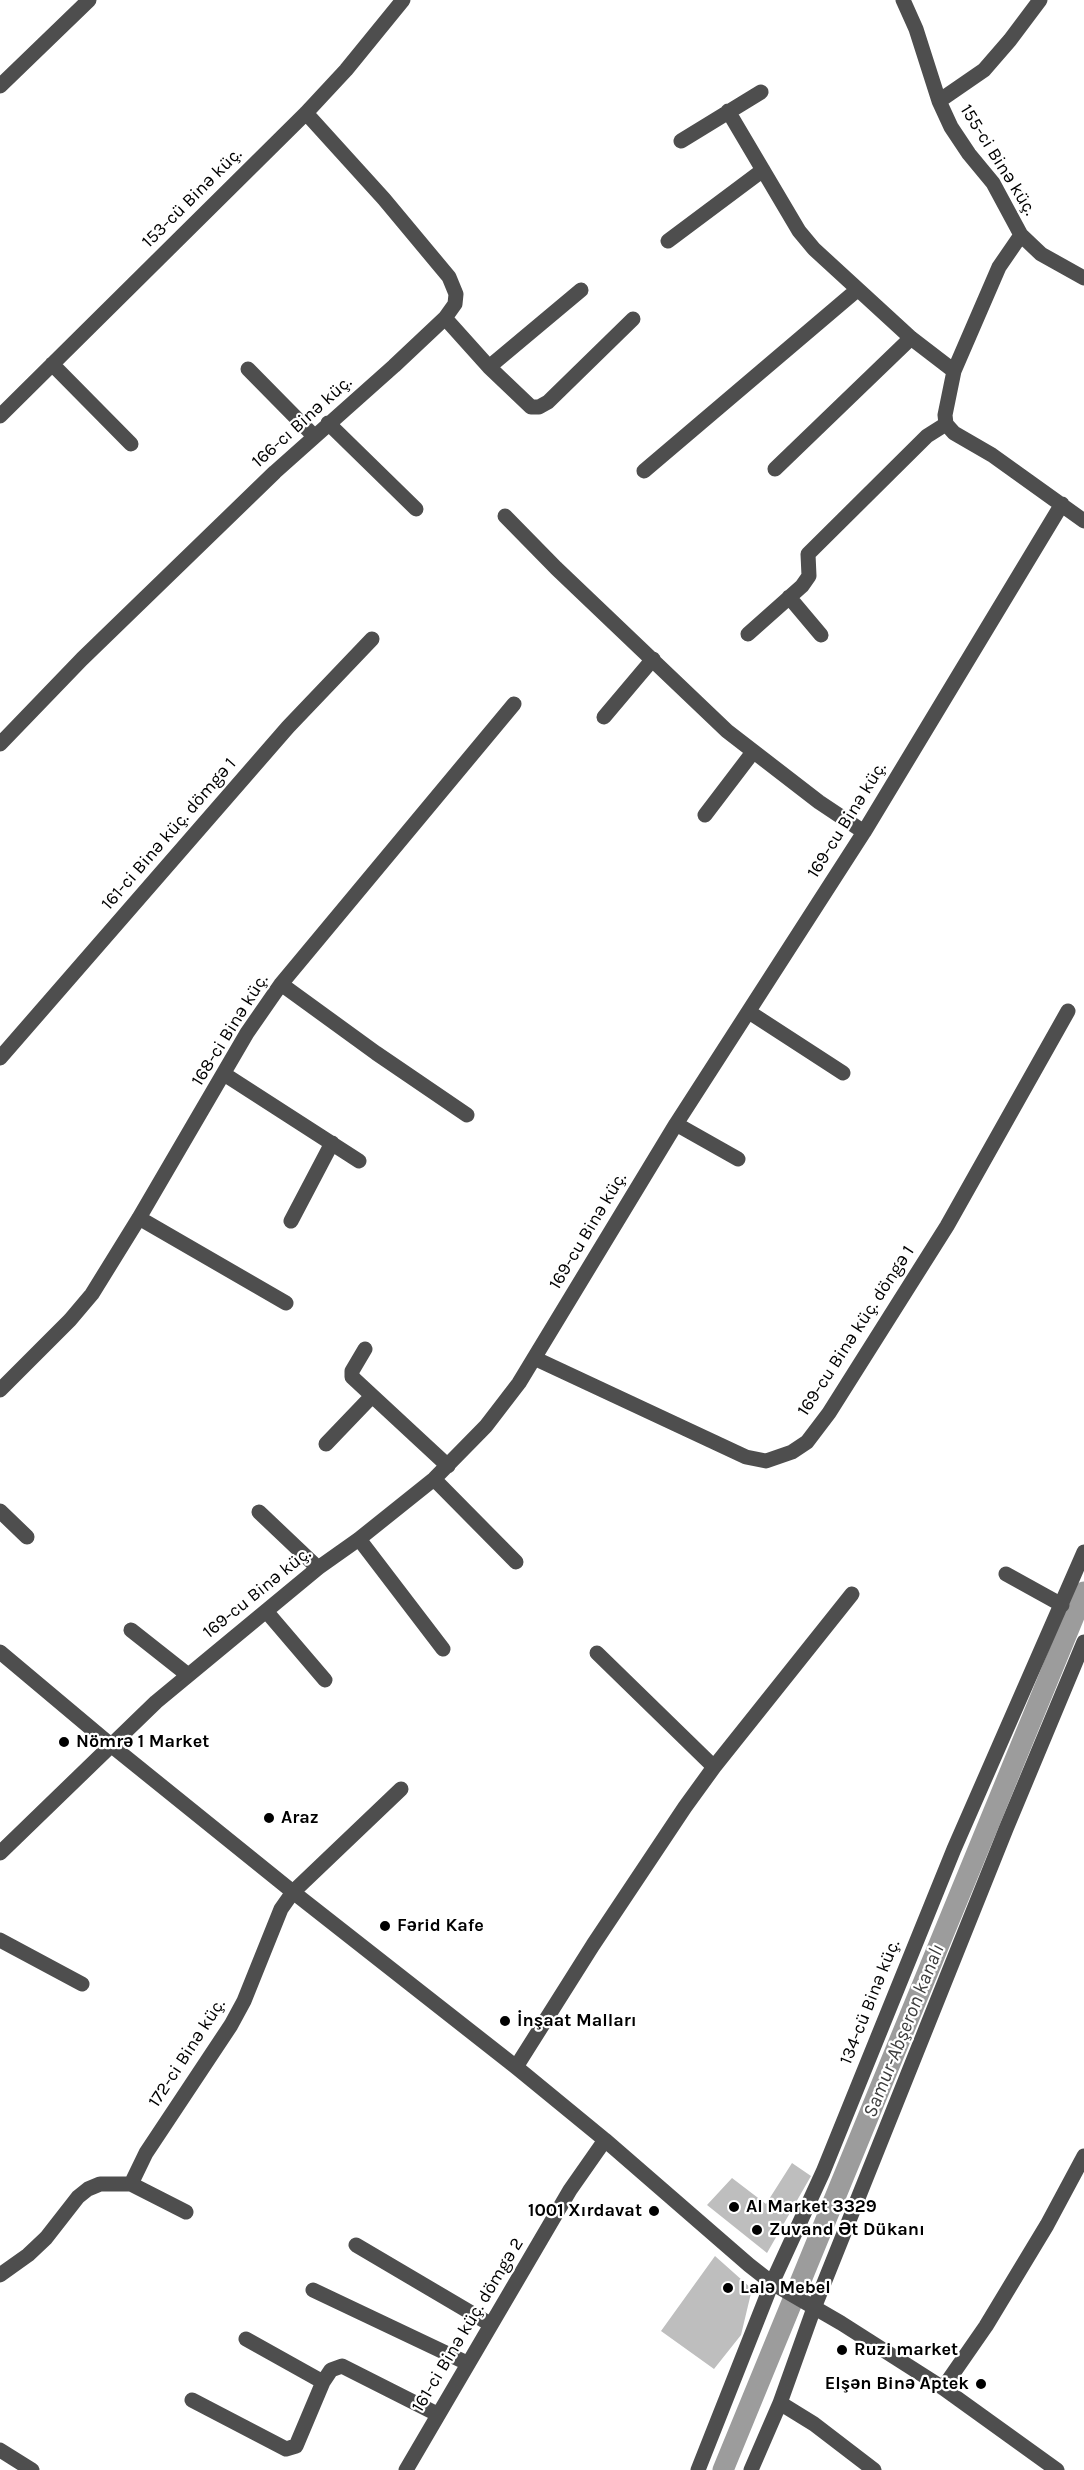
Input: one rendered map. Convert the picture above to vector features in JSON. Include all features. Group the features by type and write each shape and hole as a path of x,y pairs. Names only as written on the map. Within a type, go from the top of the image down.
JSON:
{"street":[{"path":"0,86 89,0"},
{"name":"153-cü Binə küç.","path":"0,416 306,113 346,70 403,0"},
{"name":"155-ci Binə küç.","path":"903,0 916,29 939,101 951,127 969,154 993,183 1021,235 1041,254 1084,278"},
{"path":"939,101 984,69 1010,40 1040,0"},
{"path":"681,141 761,92"},
{"path":"728,111 800,231 814,249 911,338 954,371"},
{"name":"166-cı Binə küç.","path":"0,744 99,642 314,436 445,318 455,304 456,294 449,277 384,199 306,113"},
{"path":"668,241 763,170"},
{"path":"1021,235 999,267 954,371 945,415 946,424 954,433 992,455 1084,521"},
{"path":"489,367 581,290"},
{"path":"644,471 857,290"},
{"path":"445,318 489,367 531,407 539,407 548,402 633,319"},
{"path":"775,470 911,338"},
{"path":"52,363 131,444"},
{"path":"248,369 314,436"},
{"path":"328,423 416,509"},
{"path":"748,634 802,586 809,576 808,554 927,436 946,424"},
{"name":"169-cu Binə küç.","path":"0,1853 188,1675 318,1568 359,1539 434,1479 492,1418 519,1383 676,1124 864,832 1062,504"},
{"path":"505,516 556,568 727,731 819,802 864,832"},
{"path":"789,597 821,635"},
{"name":"161-ci Binə küç. dömgə 1","path":"0,1058 280,736 372,639"},
{"path":"604,717 653,659"},
{"name":"168-ci Binə küç.","path":"0,1390 70,1320 92,1294 247,1034 280,984 514,704"},
{"path":"705,815 753,752"},
{"path":"280,984 466,1115"},
{"name":"169-cu Binə küç. döngə 1","path":"534,1358 746,1457 766,1461 792,1452 807,1442 829,1413 941,1235 1068,1011"},
{"path":"749,1012 843,1073"},
{"path":"224,1074 359,1161"},
{"path":"676,1124 738,1159"},
{"path":"291,1221 332,1143"},
{"path":"139,1218 286,1303"},
{"path":"365,1349 352,1371 352,1377 448,1466"},
{"path":"326,1444 372,1396"},
{"path":"434,1479 516,1562"},
{"path":"0,1510 27,1537"},
{"path":"259,1512 318,1568"},
{"path":"359,1539 443,1649"},
{"name":"134-cü Binə küç.","path":"698,2470 772,2283 823,2172 954,1849 1084,1552"},
{"path":"1006,1574 1062,1605"},
{"path":"516,2067 593,1945 714,1767 852,1594"},
{"path":"266,1611 325,1680"},
{"path":"131,1630 188,1675"},
{"path":"751,2470 780,2403 814,2308 1001,1840 1084,1642"},
{"path":"0,1652 293,1892 516,2067 605,2140 726,2247 772,2283 943,2388 1057,2470"},
{"path":"597,1653 714,1767"},
{"name":"172-ci Binə küç.","path":"131,2184 146,2153 231,2025 244,2001 273,1925 293,1892 401,1789"},
{"path":"0,1940 82,1984"},
{"name":"161-ci Binə küç. dömgə 2","path":"406,2470 570,2190 605,2140"},
{"path":"943,2388 998,2306 1047,2225 1084,2156"},
{"path":"0,2275 28,2255 46,2238 78,2197 88,2189 100,2184 131,2184 186,2212"},
{"path":"356,2245 490,2324"},
{"path":"313,2290 467,2363"},
{"path":"246,2339 323,2382"},
{"path":"192,2400 286,2449 297,2446 323,2382 331,2370 342,2367 437,2414"},
{"path":"780,2403 814,2424 874,2470"},
{"path":"0,2450 32,2470"}],"building":[{"path":"792,2163 811,2176 767,2253 707,2205 732,2178 766,2204"},
{"path":"715,2256 752,2289 741,2335 714,2369 661,2331"}],"waterway":[{"name":"Samur-Abşeron kanalı","path":"723,2470 1084,1592"}],"place":[{"name":"Nömrə 1 Market","path":"64,1742"},
{"name":"Araz","path":"269,1818"},
{"name":"Fərid Kafe","path":"385,1926"},
{"name":"İnşaat Malları","path":"505,2021"},
{"name":"Al Market 3329","path":"734,2207"},
{"name":"1001 Xırdavat","path":"654,2211"},
{"name":"Zuvand Ət Dükanı","path":"757,2230"},
{"name":"Lalə Mebel","path":"728,2288"},
{"name":"Ruzi market","path":"842,2350"},
{"name":"Elşən Binə Aptek","path":"981,2384"}]}
